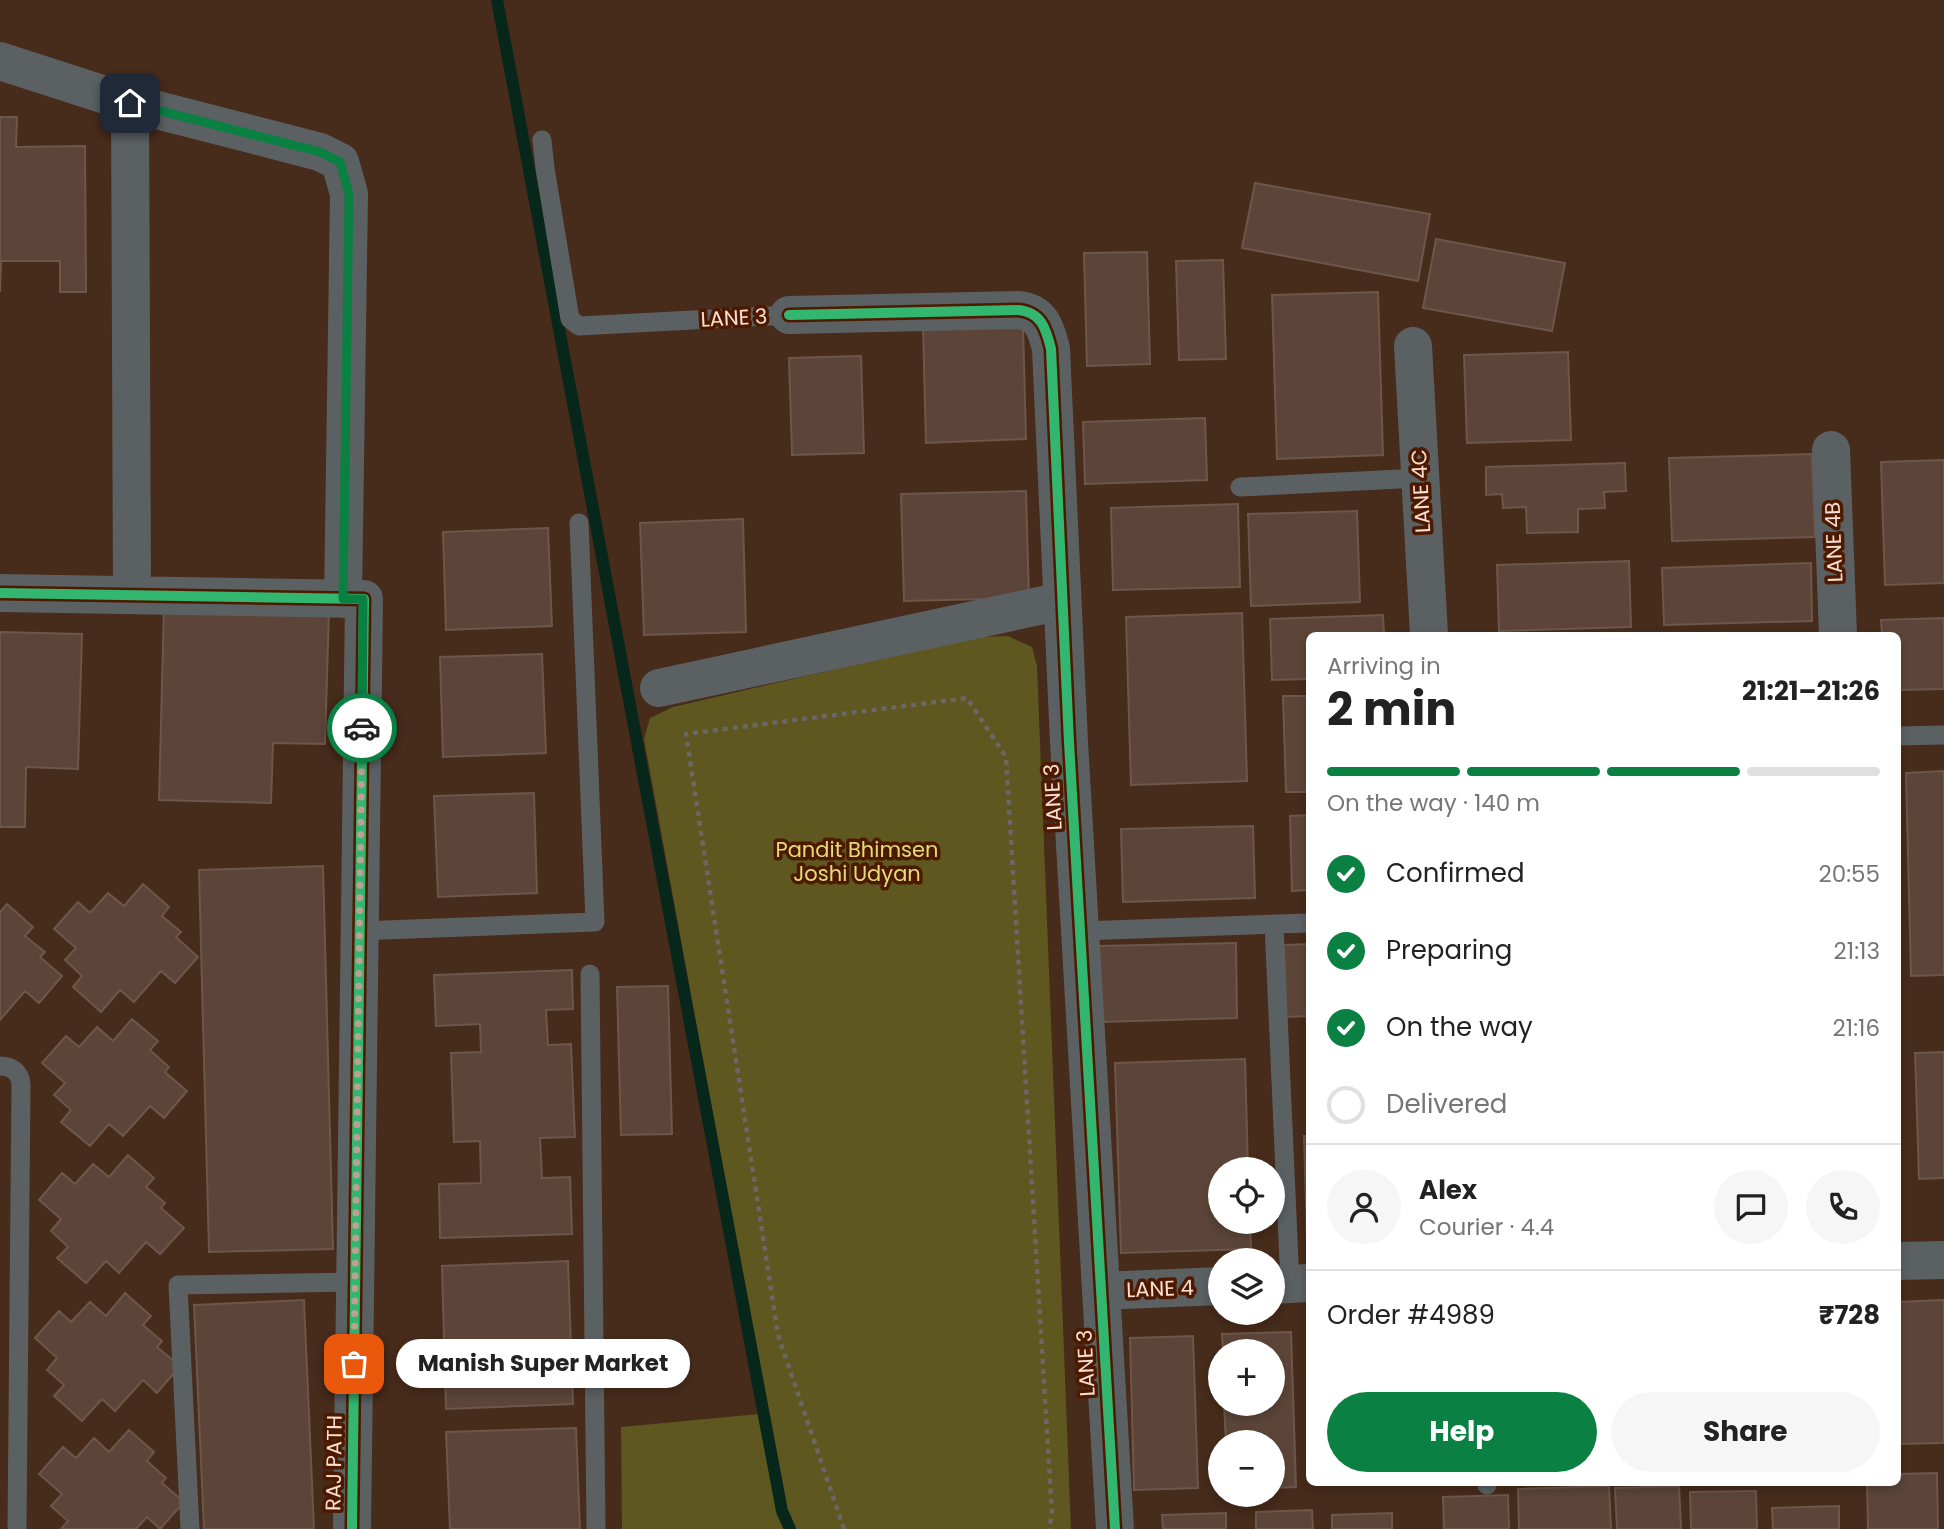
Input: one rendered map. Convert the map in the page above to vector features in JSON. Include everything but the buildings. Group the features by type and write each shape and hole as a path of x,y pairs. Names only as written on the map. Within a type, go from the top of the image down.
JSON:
{"street":[{"path":"0,61 130,103 132,595"},
{"name":"RAJ PATH","path":"130,103 320,152 340,162 349,194 359,931 352,1529"},
{"name":"LANE 3","path":"789,316 1018,310 1029,311 1039,317 1047,332 1051,349 1062,601 1115,1529"},
{"name":"LANE 4C","path":"1413,346 1429,632"},
{"name":"LANE 4B","path":"1831,450 1838,632"},
{"path":"0,593 353,599"},
{"path":"659,688 1062,601"},
{"path":"1901,1261 1944,1260"},
{"name":"LANE 4","path":"1101,1291 1208,1287"}],"lane":[{"name":"LANE 3","path":"542,140 570,319 579,326 789,316"},
{"path":"1240,487 1420,478"},
{"path":"359,931 595,922 579,523"},
{"path":"1901,736 1944,735"},
{"path":"1080,931 1306,923"},
{"path":"1274,924 1291,1284"},
{"path":"590,975 596,1529"},
{"path":"0,1066 13,1068 21,1078 17,1529"},
{"path":"190,1529 178,1284 355,1282"}],"path":[{"path":"844,1529 778,1335 685,734 967,698 1006,757 1051,1500 1049,1529"}],"green space":[{"name":"Pandit Bhimsen Joshi Udyan","path":"1008,636 1032,647 1037,666 1071,1529 622,1529 621,1427 768,1413 644,739 650,718 673,707 974,637"}],"waterway":[{"path":"497,0 782,1511 790,1529"}],"cycle path":[{"path":"789,315 1018,310 1026,311 1037,318 1049,341 1069,742 1115,1529"},
{"path":"0,593 364,599 352,1529"}],"way so far":[{"path":"354,1364 362,728"}],"place":[{"name":"Manish Super Market","path":"354,1364"}],"route":[{"path":"130,103 320,152 340,162 349,194 343,599 363,599 362,728"}]}
